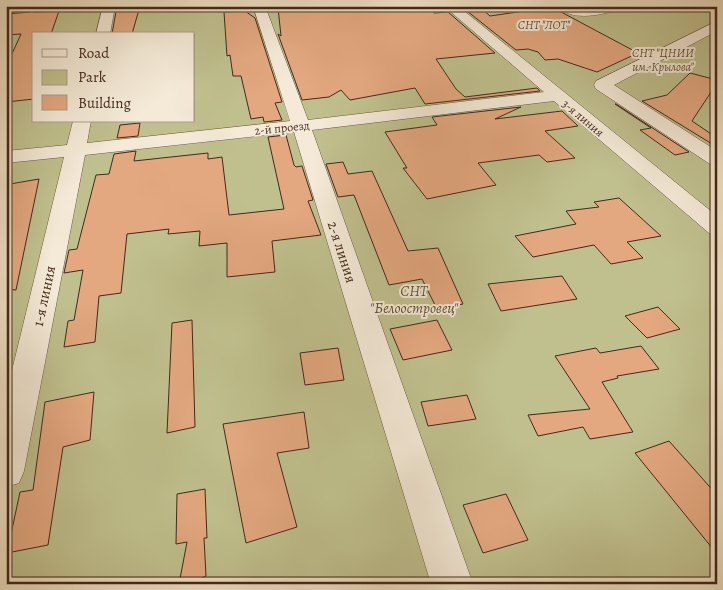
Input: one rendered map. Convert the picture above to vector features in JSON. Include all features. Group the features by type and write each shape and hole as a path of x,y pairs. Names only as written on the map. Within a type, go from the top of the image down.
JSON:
{"street":[{"path":"103,32 109,6"},
{"name":"2-я линия","path":"259,6 301,126 452,584"},
{"name":"3-я линия","path":"450,6 717,228"},
{"path":"564,6 573,12 590,13 618,6"},
{"path":"717,25 602,85 717,160"},
{"name":"2-й проезд","path":"6,156 301,126 557,96"},
{"name":"1-я линия","path":"6,471 82,122"}],"green space":[{"name":"СНТ \"Белоостровец\"","path":"6,6 717,6 717,584 6,584"}],"building":[{"path":"33,6 34,12 59,11 52,32 32,32 32,99 6,102 6,67 21,34 6,35 6,14 30,12"},
{"path":"117,6 140,6 133,32 112,32"},
{"path":"430,6 434,13 448,12 495,53 436,59 456,89 465,97 537,88 540,91 425,104 415,88 350,100 341,90 329,97 302,100 278,34 281,36 278,8"},
{"path":"552,7 638,53 597,72 558,59 545,60 538,52 528,49 516,50 467,11 482,9 490,16"},
{"path":"245,11 255,18 282,102 275,103 282,120 264,122 263,117 251,119 241,76 233,76 230,55 227,56 224,12"},
{"path":"690,73 717,80 717,83 692,121 717,138 717,147 642,101 667,95"},
{"path":"615,104 689,152 675,155 640,130 651,128"},
{"path":"521,107 495,119 562,111 578,126 545,131 575,158 547,162 539,155 478,163 496,185 427,199 403,168 407,168 385,132 437,125 432,117"},
{"path":"140,123 138,136 117,138 120,125"},
{"path":"286,135 294,165 296,167 302,166 313,200 308,201 321,235 272,241 275,272 227,277 227,243 199,246 200,231 168,234 169,229 127,234 121,293 99,296 95,342 64,347 68,321 74,320 83,270 64,273 69,250 77,249 96,175 109,174 114,154 136,151 134,161 208,153 208,159 222,157 229,215 284,209 268,137"},
{"path":"343,162 348,174 372,171 408,251 438,248 463,304 437,309 422,279 389,285 354,195 338,197 326,164"},
{"path":"39,179 16,290 6,289 6,200 10,184"},
{"path":"619,198 661,236 627,242 643,258 611,264 594,245 533,257 515,236 576,224 566,211 599,207 594,202"},
{"path":"562,276 577,299 501,311 488,284"},
{"path":"658,307 680,329 647,338 625,316"},
{"path":"192,320 195,427 167,433 172,323"},
{"path":"437,320 452,350 403,360 390,329"},
{"path":"641,346 659,369 617,376 618,378 602,382 633,432 590,439 583,427 538,436 528,415 590,409 555,356 596,348 600,353"},
{"path":"338,348 344,380 305,385 300,353"},
{"path":"94,392 90,440 63,447 48,545 7,553 20,492 33,490 45,402"},
{"path":"467,395 476,419 428,426 421,402"},
{"path":"304,412 309,448 277,453 297,527 246,543 223,424"},
{"path":"669,441 717,495 717,554 635,453"},
{"path":"205,489 207,538 204,538 206,576 191,584 179,584 187,542 176,544 177,494"},
{"path":"506,494 528,540 483,553 463,505"}],"park label":[{"name":"СНТ \"ЛОТ\"","path":"544,25"},
{"name":"СНТ \"ЦНИИ им. Крылова\"","path":"663,60"}]}
